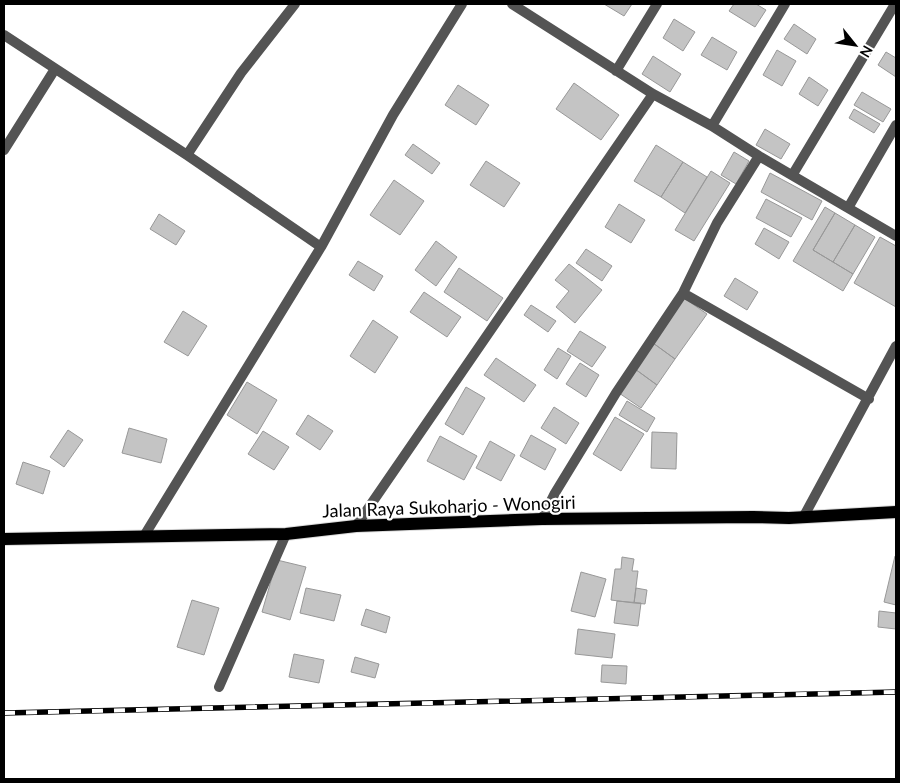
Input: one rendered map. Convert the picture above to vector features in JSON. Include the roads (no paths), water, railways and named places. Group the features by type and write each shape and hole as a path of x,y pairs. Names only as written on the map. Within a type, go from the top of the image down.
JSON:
{"main road":[{"name":"Jalan Raya Sukoharjo - Wonogiri","path":"4,539 286,534 356,526 542,519 789,518 896,512"}],"street":[{"path":"187,155 241,73 296,4"},
{"path":"144,536 320,247 393,115 462,4"},
{"path":"512,4 524,7 653,94 712,126 896,236"},
{"path":"616,70 657,4"},
{"path":"712,126 785,4"},
{"path":"793,174 895,4"},
{"path":"4,35 187,155 320,247"},
{"path":"4,150 55,69"},
{"path":"356,526 653,94"},
{"path":"848,208 896,125"},
{"path":"542,519 616,393 683,293 717,224 760,156"},
{"path":"683,293 869,399"},
{"path":"804,516 896,346"},
{"path":"219,687 286,534"}],"railway":[{"path":"4,713 896,692"}]}
